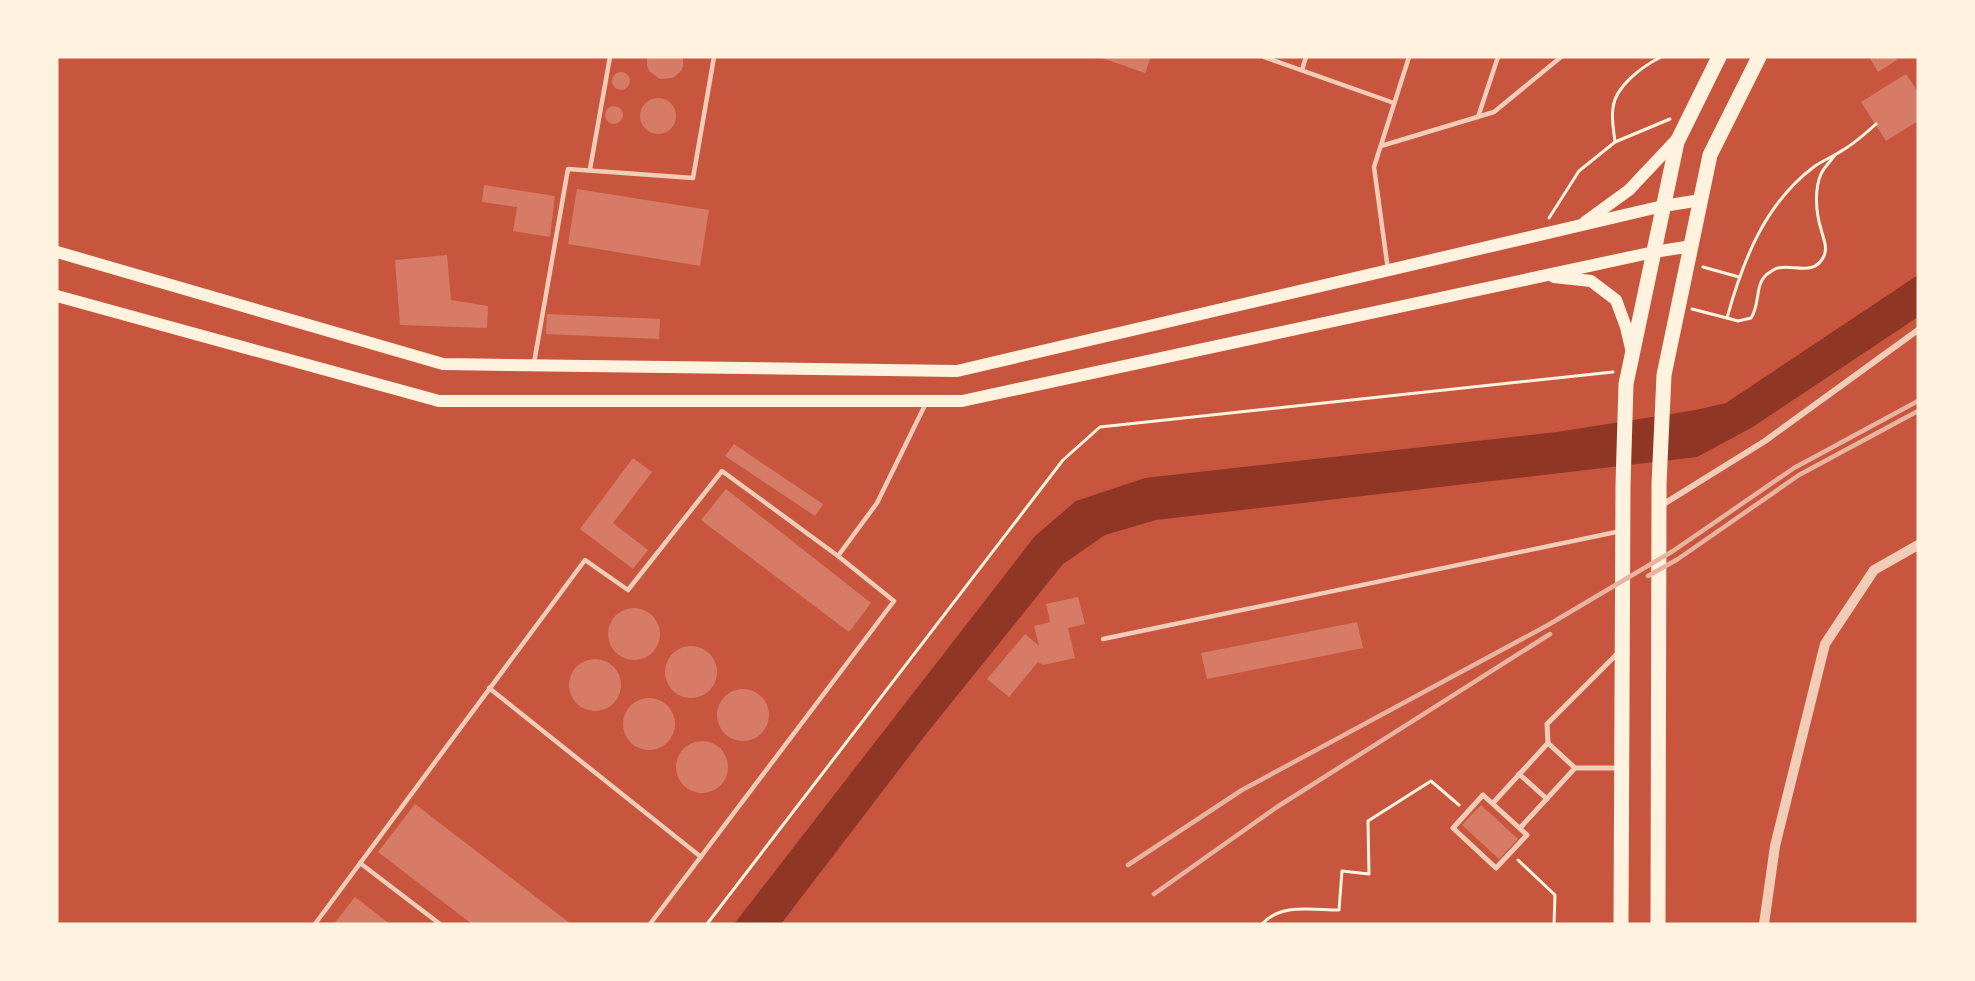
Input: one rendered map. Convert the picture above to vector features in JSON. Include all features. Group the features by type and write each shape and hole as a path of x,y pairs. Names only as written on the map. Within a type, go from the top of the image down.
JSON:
{"highway":[{"path":"1621,924 1623,485 1629,370 1677,142 1719,57"},
{"path":"1658,924 1659,484 1664,375 1710,156 1759,57"}],"main road":[{"path":"1579,226 1629,190 1681,135"},
{"path":"57,252 443,364 957,371 1663,206 1701,200"},
{"path":"57,296 439,401 962,401 1654,252 1692,246"},
{"path":"1541,276 1591,281 1616,300 1626,327 1629,370"}],"street":[{"path":"1659,507 1765,441 1918,330"},
{"path":"1764,924 1775,846 1825,644 1874,570 1918,545"},
{"path":"1622,768 1575,768 1548,743 1547,724 1623,647"},
{"path":"1493,803 1548,743"},
{"path":"1520,828 1575,768"},
{"path":"1519,774 1547,798"},
{"path":"1483,795 1493,803 1527,835 1496,868 1453,828 1483,795"}],"lane":[{"path":"590,169 610,57"},
{"path":"534,365 568,169 693,178 714,57"},
{"path":"1264,57 1394,103"},
{"path":"1302,70 1306,57"},
{"path":"1388,270 1374,167 1409,57"},
{"path":"1478,117 1498,57"},
{"path":"1380,146 1494,112 1561,57"},
{"path":"838,556 877,503 927,401"},
{"path":"315,924 585,560 628,590 722,471 838,556 894,601 650,924"},
{"path":"1103,639 1624,530"},
{"path":"489,688 701,857"},
{"path":"360,863 440,924"}],"path":[{"path":"1615,142 1612,106 1626,81 1647,64 1661,57"},
{"path":"1538,236 1579,171 1615,142 1694,109"},
{"path":"1726,318 1739,277 1764,220 1788,189 1815,166 1862,137 1876,124"},
{"path":"1679,306 1738,321 1751,318 1756,310 1759,288 1765,276 1778,268 1813,267 1822,259 1826,250 1819,222 1816,193 1821,174 1836,154"},
{"path":"1688,263 1739,277"},
{"path":"707,924 1063,460 1100,427 1629,370"},
{"path":"1262,924 1269,916 1286,909 1339,910 1342,871 1370,874 1368,820 1431,781 1467,812"},
{"path":"1510,853 1555,895 1554,924"}],"shaded area":[{"path":"1918,275 1918,317 1751,428 1697,457 1156,520 1105,535 1063,564 927,733 781,924 734,924 1035,536 1076,501 1145,478 1557,432 1696,410 1726,403"}],"building":[{"path":"647,57 683,57 683,66 673,78 660,79 650,72"},
{"path":"1099,57 1151,57 1145,73"},
{"path":"1869,57 1895,57 1897,60 1878,72"},
{"path":"621,72 627,75 630,81 627,87 621,90 615,87 612,81 615,75"},
{"path":"1906,74 1918,92 1918,121 1886,141 1861,102"},
{"path":"658,98 671,103 676,116 671,129 658,134 645,129 640,116 645,103"},
{"path":"614,106 620,109 623,115 620,121 614,124 608,121 605,115 608,109"},
{"path":"484,185 555,196 550,237 513,231 517,207 482,202"},
{"path":"577,189 709,210 700,266 568,244"},
{"path":"447,255 451,300 488,306 487,328 400,325 395,260"},
{"path":"547,314 660,319 659,339 546,334"},
{"path":"734,444 823,504 815,516 725,456"},
{"path":"633,458 652,472 613,523 648,550 633,569 580,529"},
{"path":"726,489 871,603 849,632 701,520"},
{"path":"1078,597 1085,624 1068,628 1075,658 1043,665 1038,662 1009,697 987,679 1025,634 1039,646 1034,626 1050,622 1046,604"},
{"path":"634,608 648,612 656,620 660,634 656,648 648,656 634,660 620,656 612,648 608,634 612,620 620,612"},
{"path":"1357,622 1363,648 1207,679 1201,653"},
{"path":"691,646 705,650 713,658 717,672 713,686 705,694 691,698 677,694 669,686 665,672 669,658 677,650"},
{"path":"595,659 609,663 617,671 621,685 617,699 609,707 595,711 581,707 573,699 569,685 573,671 581,663"},
{"path":"743,689 757,693 765,701 769,715 765,729 757,737 743,741 729,737 721,729 717,715 721,701 729,693"},
{"path":"649,698 663,702 671,710 675,724 671,738 663,746 649,750 635,746 627,738 623,724 627,710 635,702"},
{"path":"702,741 716,745 724,753 728,767 724,781 716,789 702,793 688,789 680,781 676,767 680,753 688,745"},
{"path":"415,804 571,924 472,924 378,852"},
{"path":"1481,805 1518,839 1499,859 1462,825"},
{"path":"355,897 390,924 334,924"}],"railway":[{"path":"1128,865 1242,790 1548,625 1673,551 1794,468 1918,401"},
{"path":"1648,576 1678,559 1799,475 1918,411"},
{"path":"1154,894 1277,807 1550,634"}]}
